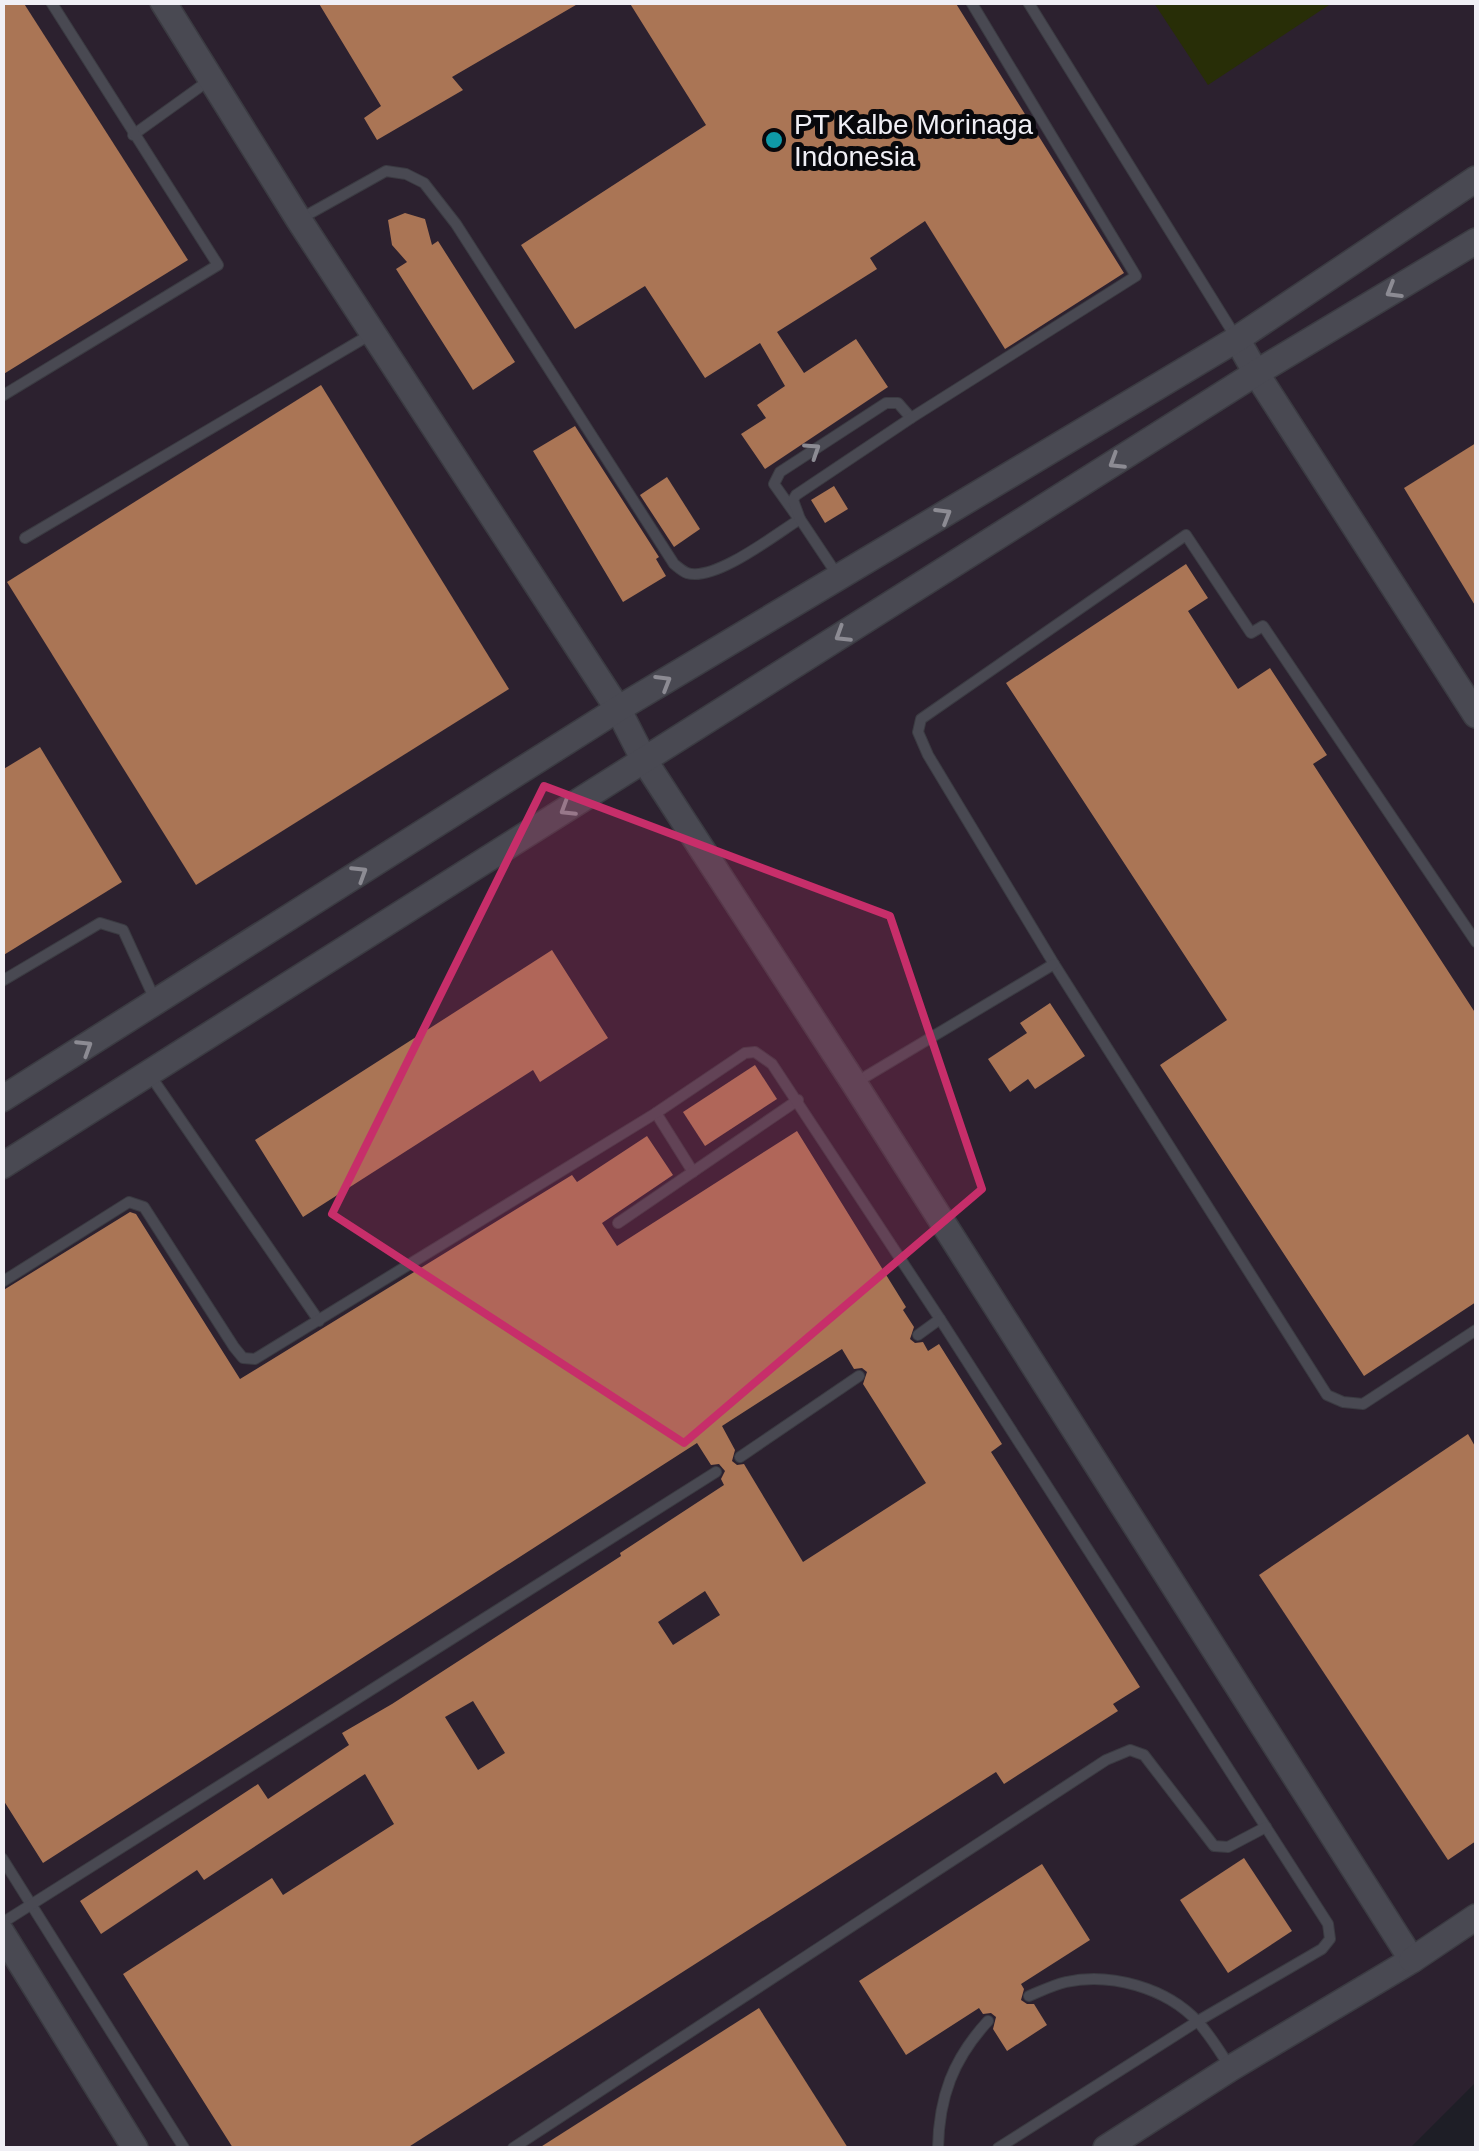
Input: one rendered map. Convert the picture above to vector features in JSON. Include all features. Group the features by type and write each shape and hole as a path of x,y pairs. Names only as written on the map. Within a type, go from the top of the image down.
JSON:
{"street":[{"path":"162,2 299,220 618,709 644,760 1412,1960"},
{"path":"2,1099 618,709 1237,340 1476,179"},
{"path":"2,1166 1256,374 1476,241"},
{"path":"1237,340 1476,715"},
{"path":"1106,2148 1476,1917"},
{"path":"6,1945 135,2148"}],"lane":[{"path":"2,396 218,264 50,2"},
{"path":"839,578 800,518 792,500 796,495 1136,276 971,2"},
{"path":"1028,2 1237,340"},
{"path":"133,134 212,78"},
{"path":"299,220 386,171 406,174 424,184 456,224 674,564 688,574 710,572 728,563 800,518"},
{"path":"24,538 372,333"},
{"path":"800,518 789,509 774,484 780,472 886,403 898,403 911,418"},
{"path":"1476,942 1262,626 1251,633 1186,534 921,719 920,742 1054,964 1328,1395 1343,1402 1364,1404 1476,1330"},
{"path":"2,981 100,923 124,930 156,1002"},
{"path":"854,1083 1054,964"},
{"path":"2,1282 129,1202 144,1207 244,1358 255,1358 656,1113 745,1053 755,1052 772,1064 940,1318 1328,1924 1330,1939 1322,1950 1198,2021 998,2148"},
{"path":"149,1074 319,1321"},
{"path":"618,1223 798,1100"},
{"path":"656,1113 692,1172"},
{"path":"918,1334 940,1318"},
{"path":"740,1457 859,1376"},
{"path":"2,1923 716,1472"},
{"path":"514,2148 1106,1760 1130,1750 1144,1754 1214,1846 1228,1847 1266,1828"},
{"path":"2,1858 184,2148"},
{"path":"1029,1996 1064,1982 1094,1978 1122,1982 1176,2002 1198,2021 1231,2068"},
{"path":"938,2148 943,2096 952,2068 966,2044 988,2022"}],"highlighted area":[{"path":"544,786 890,916 982,1189 684,1443 332,1214"}],"shaded area":[{"path":"3,3 1476,3 1476,2082 1410,2148 3,2148"}],"green space":[{"path":"1154,3 1332,3 1208,85"}],"building":[{"path":"2,2 23,2 188,260 2,375"},
{"path":"318,2 581,2 452,77 463,90 377,140 364,118 381,106"},
{"path":"629,2 955,2 1124,273 1005,349 925,221 870,258 877,269 777,332 804,373 856,339 888,387 765,469 741,434 766,418 757,405 785,386 760,343 705,378 645,286 575,329 521,245 706,125"},
{"path":"405,213 425,219 432,245 438,241 515,362 473,390 396,269 407,262 392,245 388,220"},
{"path":"321,385 509,689 196,885 7,582"},
{"path":"575,426 659,557 656,559 666,576 623,602 533,451"},
{"path":"1476,443 1476,607 1404,488"},
{"path":"667,477 700,529 674,547 640,495"},
{"path":"834,486 848,509 825,523 811,500"},
{"path":"1186,564 1208,598 1188,611 1238,689 1270,668 1327,755 1313,764 1476,1014 1476,1302 1364,1376 1160,1065 1227,1020 1006,683"},
{"path":"40,747 122,882 2,956 2,770"},
{"path":"552,950 608,1038 540,1082 533,1070 303,1217 255,1140"},
{"path":"1050,1003 1085,1056 1035,1089 1028,1079 1010,1092 988,1059 1027,1033 1020,1023"},
{"path":"755,1065 777,1099 705,1146 683,1112"},
{"path":"797,1131 906,1307 903,1310 914,1327 910,1339 923,1342 928,1351 939,1344 1002,1444 991,1452 1140,1687 1113,1704 1118,1711 1004,1784 996,1772 407,2148 233,2148 123,1974 272,1878 283,1895 394,1824 365,1774 204,1880 197,1870 101,1934 80,1901 258,1784 268,1799 349,1745 342,1733 621,1556 620,1553 724,1485 721,1479 725,1471 719,1464 711,1465 697,1443 43,1863 2,1798 2,1291 130,1212 136,1214 240,1379 572,1175 577,1182 647,1136 673,1175 602,1223 617,1246","holes":["842,1349 854,1369 867,1372 863,1384 926,1483 803,1562 744,1464 732,1461 735,1450 722,1426","705,1591 720,1615 673,1645 658,1622","473,1701 505,1753 478,1770 445,1717"]},
{"path":"1468,1434 1476,1448 1476,1841 1448,1860 1259,1575"},
{"path":"1244,1858 1292,1931 1228,1973 1180,1900"},
{"path":"1042,1864 1090,1940 1021,1984 1021,2000 1034,2004 1047,2025 1007,2051 993,2029 996,2017 983,2014 979,2008 906,2055 859,1981"},
{"path":"759,2008 848,2148 539,2148"}],"place":[{"name":"PT Kalbe Morinaga Indonesia","path":"774,140"}]}
